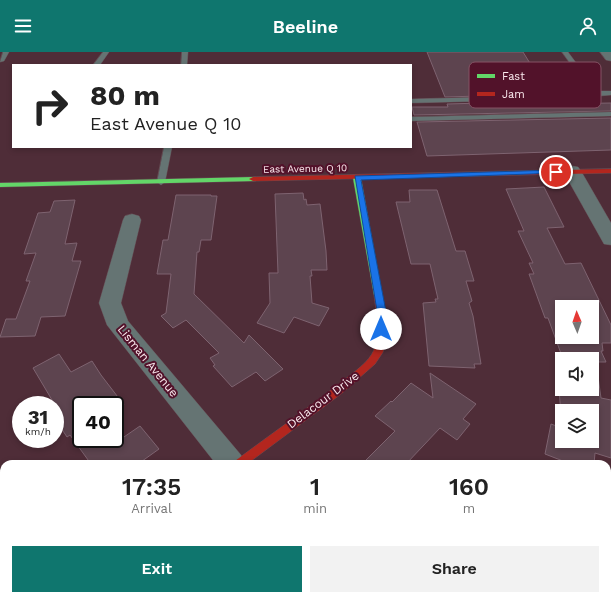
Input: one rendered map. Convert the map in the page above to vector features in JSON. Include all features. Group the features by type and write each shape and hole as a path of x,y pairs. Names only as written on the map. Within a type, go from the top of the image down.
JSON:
{"street":[{"path":"607,52 611,57"},
{"path":"572,171 611,239"},
{"name":"East Avenue Q 10","path":"0,185 611,171"},
{"name":"Delacour Drive","path":"244,460 359,374 378,353 382,317 357,178"},
{"name":"Lisman Avenue","path":"132,220 110,303 118,325 229,460"}],"lane":[{"path":"1,61 6,52"},
{"path":"97,64 106,52"},
{"path":"184,64 185,52"},
{"path":"565,52 572,62"},
{"path":"412,101 469,99"},
{"path":"412,119 611,114"},
{"path":"161,182 168,148"}],"building":[{"path":"427,52 523,52 529,62 469,62 469,96 445,97"},
{"path":"469,103 469,108 601,108 601,103 611,103 611,111 414,115 412,107 448,107 447,104"},
{"path":"611,118 611,150 427,156 417,122"},
{"path":"544,187 564,227 547,228 565,264 581,263 599,300 555,300 555,337 548,318 545,318 529,274 534,274 529,263 533,263 518,231 524,231 506,189"},
{"path":"409,190 437,190 456,251 465,251 474,281 466,281 472,301 469,303 473,316 481,364 474,364 475,368 429,366 423,303 436,302 435,299 438,299 430,264 411,264 396,202 410,202"},
{"path":"303,193 304,200 306,199 307,205 320,204 326,251 327,270 311,270 312,303 329,308 319,326 294,317 284,333 257,323 270,303 269,273 278,273 275,194"},
{"path":"176,195 217,196 211,240 201,240 199,252 197,252 194,294 244,343 249,335 283,369 265,381 256,372 232,387 213,366 215,365 210,358 219,353 186,320 173,328 161,316 166,313 171,274 157,274 163,240 168,240"},
{"path":"75,200 65,244 77,243 72,261 81,261 65,316 41,317 35,336 0,337 6,319 16,319 30,281 26,281 36,253 24,254 38,213 50,212 54,201"},
{"path":"599,300 611,325 611,343 602,343 603,351 601,351 606,362 599,362 599,352 560,352 558,344 599,344"},
{"path":"59,354 71,372 92,361 117,396 72,396 72,438 70,435 67,437 64,432 64,396 50,396 33,368"},
{"path":"430,373 476,404 463,419 470,424 457,440 440,428 410,460 366,460 395,431 375,416 391,401 392,402 411,383 433,398"},
{"path":"599,384 601,398 611,400 611,458 595,453 594,460 560,460 545,454 551,424 555,425 555,448 599,448 599,404 560,404 560,396 599,396"},
{"path":"140,426 159,449 144,460 88,460 79,448 124,448 124,437"}],"traffic: fast":[{"path":"357,178 378,295"},
{"path":"0,185 253,179"}],"traffic: jam":[{"path":"253,179 611,171"},
{"path":"244,460 337,391 357,375 371,361 378,352 381,338 381,316 378,295"}],"route":[{"path":"381,329 382,317 357,178 556,172"}]}
